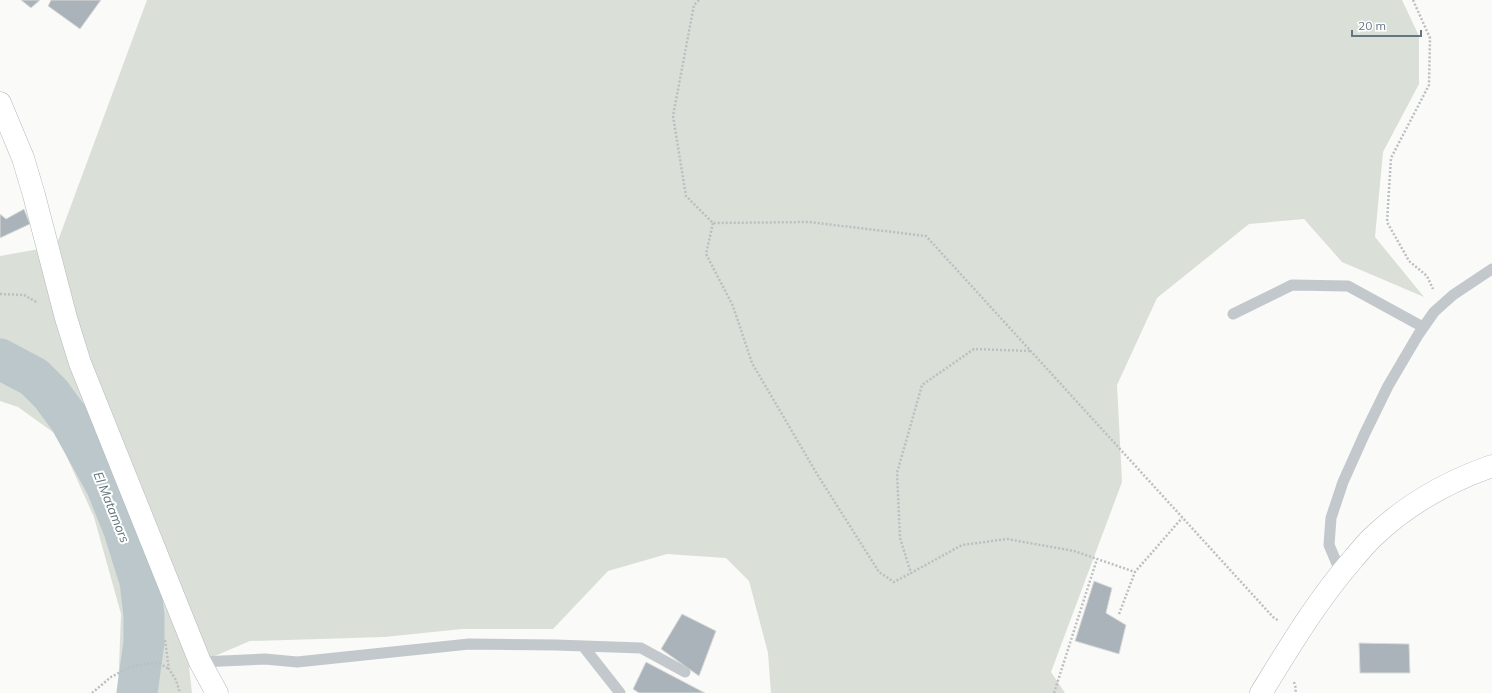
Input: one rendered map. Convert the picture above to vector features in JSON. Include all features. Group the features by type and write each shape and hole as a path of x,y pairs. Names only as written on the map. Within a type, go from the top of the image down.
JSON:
{"street":[{"path":"0,103 23,158 66,318 80,363 200,662 217,693"},
{"path":"1261,693 1298,632 1341,573 1374,535 1421,500 1469,474 1492,466"}],"lane":[{"path":"1341,573 1329,545 1331,518 1344,482 1365,433 1388,386 1423,327 1440,306 1453,294 1492,269"},
{"path":"1233,314 1292,285 1348,286 1423,327"},
{"path":"200,662 265,659 298,662 468,644 583,646 641,648 685,672"},
{"path":"583,646 620,693"}],"path":[{"path":"699,0 694,5 673,116 686,196 713,223 809,222 926,236 1273,617 1298,632"},
{"path":"1413,0 1430,38 1429,85 1391,158 1387,222 1409,261 1427,276 1440,306"},
{"path":"713,223 706,254 733,306 752,363 817,474 879,572 894,582 962,544 1007,539 1074,551 1135,572"},
{"path":"0,294 24,295 66,318"},
{"path":"911,573 900,538 897,473 922,385 974,349 1030,351"},
{"path":"1119,614 1135,572 1182,518"},
{"path":"1054,693 1097,559"},
{"path":"92,693 111,677 130,667 151,663 160,663 169,669 176,680 180,693"}],"shaded area":[{"path":"147,0 1402,0 1419,36 1419,84 1383,152 1375,237 1424,297 1342,262 1304,219 1249,224 1157,298 1117,385 1122,482 1051,672 1065,693 771,693 768,653 749,581 726,558 667,554 608,571 553,629 462,629 384,637 250,641 189,667 192,693 118,693 121,614 94,517 57,435 18,407 0,401 0,256 56,246"}],"building":[{"path":"21,0 40,0 31,8"},
{"path":"51,0 101,0 80,29 48,6"},
{"path":"24,209 30,224 0,238 0,214 6,219"},
{"path":"1094,581 1112,588 1106,613 1126,625 1119,654 1075,641"},
{"path":"682,614 716,631 699,676 661,649"},
{"path":"1359,643 1409,644 1410,673 1360,673"},
{"path":"646,662 705,693 639,693 633,689"}],"waterway":[{"name":"El Matamors","path":"0,359 34,377 51,394 70,420 106,485 124,530 140,581 144,616 144,642 137,693"}]}
